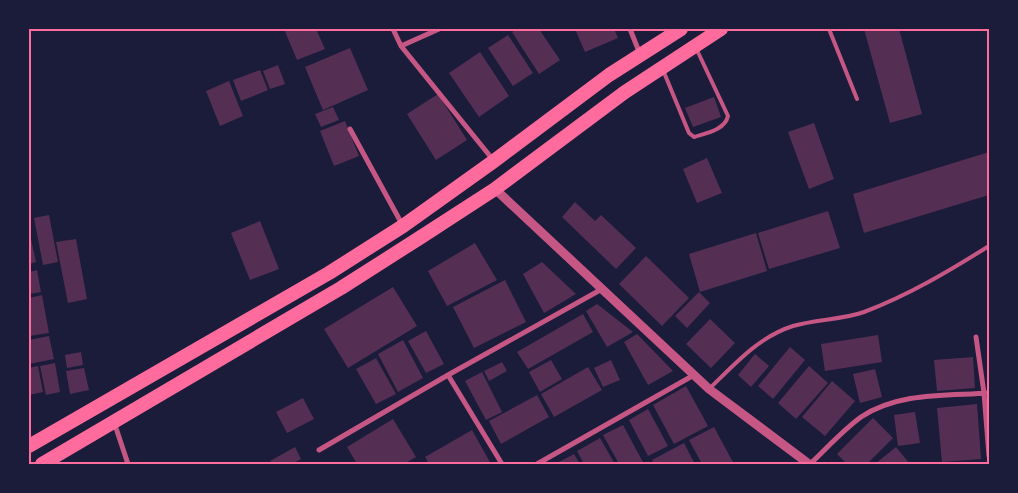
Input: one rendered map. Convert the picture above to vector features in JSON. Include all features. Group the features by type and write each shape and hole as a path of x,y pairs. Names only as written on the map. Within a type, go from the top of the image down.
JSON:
{"highway":[{"path":"29,445 329,273 403,226 609,75 681,29"},
{"path":"42,464 55,460 114,422 341,288 495,189 625,92 721,29"}],"street":[{"path":"393,29 401,46 494,161"},
{"path":"401,46 438,29"},
{"path":"630,29 640,56"},
{"path":"350,129 403,226"},
{"path":"495,189 709,389 809,464 860,418 875,410 916,397 987,393"},
{"path":"318,450 602,289"},
{"path":"976,337 987,393 989,456"},
{"path":"448,375 502,464"},
{"path":"537,464 694,375"},
{"path":"114,422 128,464"}],"lane":[{"path":"829,29 857,99"},
{"path":"662,68 689,133 694,137 722,126 727,122 728,116 695,46"},
{"path":"709,389 749,350 773,334 794,326 861,313 893,301 935,280 989,246"}],"building":[{"path":"284,29 316,29 325,49 297,60"},
{"path":"518,29 539,29 560,60 539,74 512,32"},
{"path":"575,29 614,29 618,38 585,52"},
{"path":"864,29 899,29 922,114 890,123"},
{"path":"508,35 533,73 513,86 488,48"},
{"path":"350,48 368,90 323,110 305,67"},
{"path":"480,52 509,96 479,117 449,73"},
{"path":"278,65 285,84 270,89 263,71"},
{"path":"260,70 268,90 241,101 233,80"},
{"path":"229,81 243,116 220,126 206,91"},
{"path":"438,94 467,140 436,160 407,114"},
{"path":"714,97 721,117 693,127 685,108"},
{"path":"333,107 339,120 321,127 315,114"},
{"path":"345,121 359,156 334,166 320,131"},
{"path":"814,123 834,179 809,189 788,132"},
{"path":"989,152 989,195 864,233 853,194"},
{"path":"707,158 722,193 697,203 683,169"},
{"path":"575,202 595,221 601,215 636,248 616,269 562,217"},
{"path":"828,211 840,248 769,269 758,233"},
{"path":"49,215 58,262 43,265 34,218"},
{"path":"260,221 279,269 250,280 231,233"},
{"path":"29,230 36,262 29,264"},
{"path":"756,233 767,271 700,292 689,254"},
{"path":"76,239 87,299 68,303 56,242"},
{"path":"475,243 497,280 447,306 428,271"},
{"path":"646,256 689,298 662,326 619,284"},
{"path":"542,262 576,294 544,313 523,274"},
{"path":"37,270 41,292 29,294 29,272"},
{"path":"505,280 526,322 474,348 453,307"},
{"path":"393,287 417,326 348,368 324,329"},
{"path":"699,292 710,303 687,328 675,316"},
{"path":"42,295 49,333 29,336 29,298"},
{"path":"597,304 633,332 607,347 586,311"},
{"path":"583,314 593,332 528,369 517,352"},
{"path":"710,319 735,343 711,368 686,344"},
{"path":"426,331 444,364 426,373 408,341"},
{"path":"637,334 673,371 648,385 624,342"},
{"path":"878,335 882,362 825,371 821,344"},
{"path":"49,336 54,359 29,364 29,340"},
{"path":"403,340 423,378 398,392 378,354"},
{"path":"790,347 805,360 773,399 758,386"},
{"path":"81,352 83,365 67,368 65,355"},
{"path":"755,354 769,366 751,387 738,375"},
{"path":"973,357 975,388 937,391 934,360"},
{"path":"376,358 396,394 376,404 356,369"},
{"path":"551,360 562,379 540,392 529,372"},
{"path":"611,360 620,380 603,387 594,368"},
{"path":"502,362 507,371 489,381 484,371"},
{"path":"55,363 60,392 46,395 40,366"},
{"path":"38,366 43,392 29,395 29,368"},
{"path":"809,366 828,383 796,419 778,403"},
{"path":"588,367 602,390 554,417 541,394"},
{"path":"84,368 89,390 70,394 66,371"},
{"path":"875,369 882,397 860,403 853,374"},
{"path":"482,372 502,412 486,420 465,381"},
{"path":"832,381 855,401 825,436 802,417"},
{"path":"686,386 708,426 674,444 653,405"},
{"path":"537,395 549,417 501,444 489,421"},
{"path":"303,398 314,419 287,433 276,412"},
{"path":"977,404 981,459 942,462 937,408"},
{"path":"648,409 668,446 648,456 629,420"},
{"path":"915,412 920,443 898,446 894,415"},
{"path":"873,418 893,438 867,464 847,464 837,454"},
{"path":"393,419 416,457 404,464 357,464 347,447"},
{"path":"623,425 644,464 619,464 603,435"},
{"path":"714,427 734,464 702,464 689,440"},
{"path":"472,430 491,464 429,464 425,457"},
{"path":"600,438 615,464 584,464 577,451"},
{"path":"684,443 695,464 654,464 652,460"},
{"path":"295,447 301,459 292,464 272,464 270,461"},
{"path":"896,447 910,464 875,464"},
{"path":"574,454 580,464 555,464"}]}
